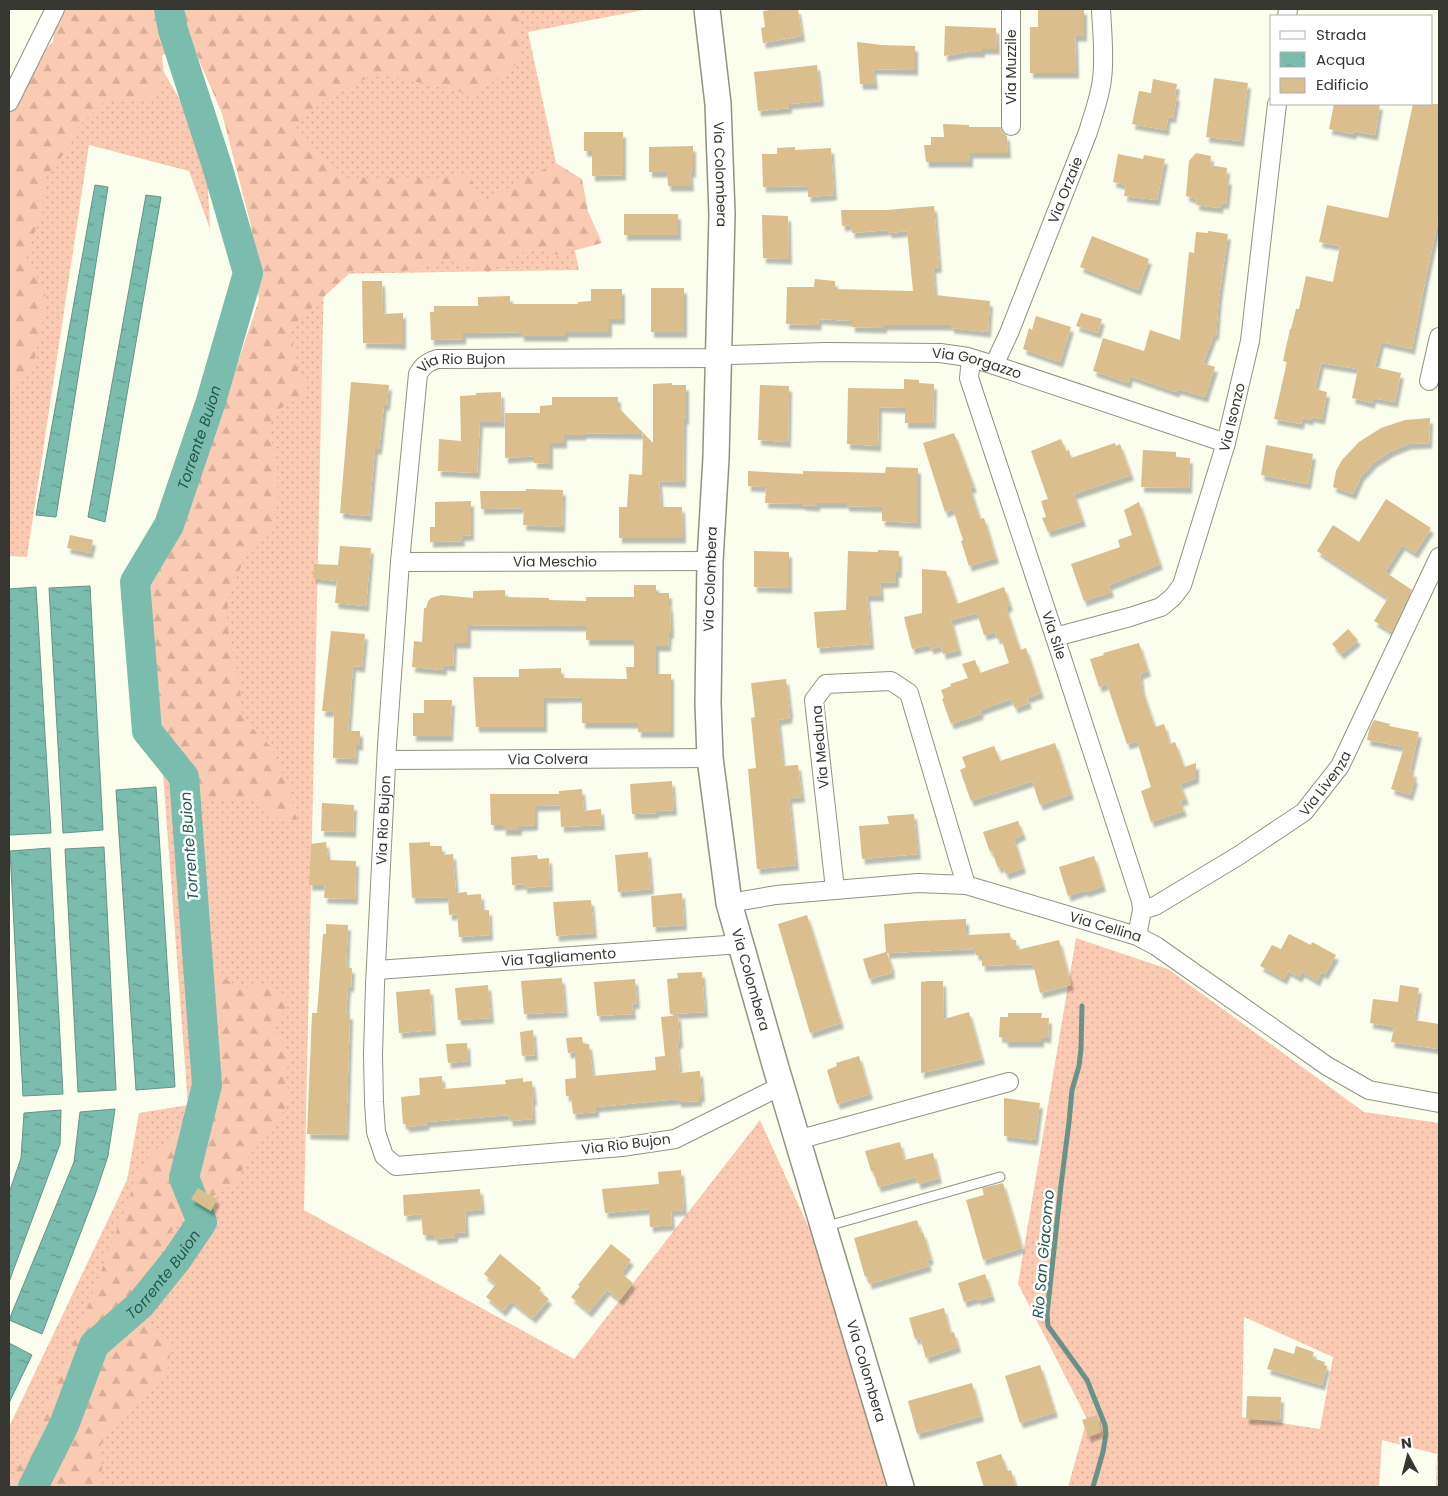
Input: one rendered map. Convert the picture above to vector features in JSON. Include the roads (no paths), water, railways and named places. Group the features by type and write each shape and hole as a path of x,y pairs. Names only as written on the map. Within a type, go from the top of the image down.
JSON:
{"street":[{"path":"9,102 56,9"},
{"name":"Via Colombera","path":"707,9 718,104 722,214 716,458 710,561 708,703 710,758 730,903 782,1086 901,1487"},
{"name":"Via Muzzile","path":"1011,9 1011,126"},
{"name":"Via Orzaie","path":"994,365 1009,333 1088,132 1102,79 1101,9"},
{"name":"Via Isonzo","path":"1055,637 1161,607 1173,598 1182,586 1226,443 1250,341 1277,105"},
{"path":"1429,381 1439,337"},
{"name":"Via Gorgazzo","path":"718,358 730,355 826,352 940,353 971,358 1226,443"},
{"name":"Via Rio Bujon","path":"718,358 437,359 428,362 418,374 400,562 387,760 373,1055 376,1132 384,1156 396,1166 622,1147 675,1139 782,1086"},
{"name":"Via Sile","path":"971,358 969,378 1141,901 1142,910"},
{"name":"Via Livenza","path":"1142,910 1155,906 1238,856 1304,812 1340,766 1439,558"},
{"name":"Via Meschio","path":"400,562 710,561"},
{"name":"Via Meduna","path":"835,889 814,700 826,684 891,681 909,693 966,885"},
{"name":"Via Colvera","path":"387,760 710,758"},
{"name":"Via Cellina","path":"730,903 776,895 918,882 966,885 1137,936 1156,946 1327,1066 1369,1090 1439,1103"},
{"path":"1137,936 1142,910"},
{"name":"Via Tagliamento","path":"376,970 741,944"},
{"path":"798,1140 1009,1082"}],"lane":[{"path":"824,1228 1000,1177"}],"water":[{"path":"95,185 108,187 56,517 36,515"},
{"path":"146,195 161,197 105,522 88,517"},
{"path":"90,586 103,830 63,833 49,588"},
{"path":"36,587 51,833 9,835 9,589"},
{"path":"156,787 175,1087 136,1090 116,790"},
{"path":"104,847 116,1090 78,1092 65,849"},
{"path":"50,848 63,1094 23,1096 10,851"},
{"path":"115,1109 108,1156 42,1334 9,1320 74,1162 80,1112"},
{"path":"61,1110 60,1144 9,1282 9,1193 21,1158 24,1113"},
{"path":"9,1343 32,1355 9,1403"}],"waterway":[{"name":"Torrente Buion","path":"33,1487 64,1425 94,1345 140,1305 177,1259 202,1222 184,1178 207,1085 184,777 147,731 135,582 169,525 211,401 248,273 218,169 173,30 169,9"},
{"name":"Rio San Giacomo","path":"1082,1006 1081,1049 1079,1066 1072,1090 1047,1314 1048,1326 1087,1380 1105,1425 1106,1434 1103,1452 1093,1487"}]}
